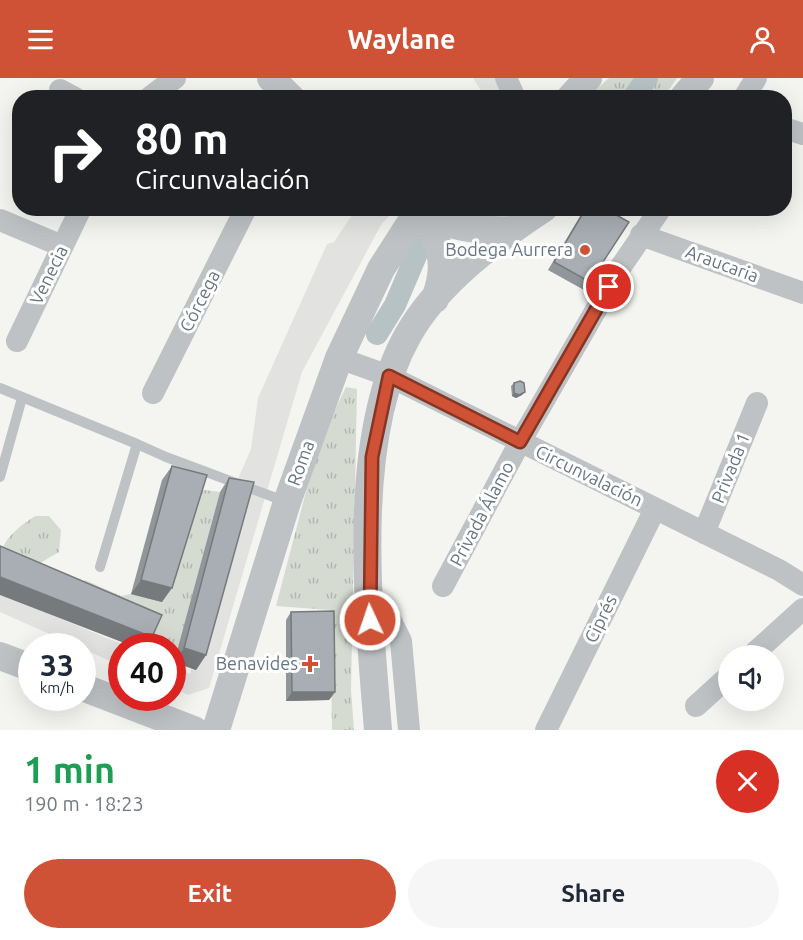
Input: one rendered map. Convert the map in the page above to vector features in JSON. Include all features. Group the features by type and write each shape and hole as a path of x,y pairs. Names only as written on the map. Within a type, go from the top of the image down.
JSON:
{"street":[{"path":"159,90 175,78"},
{"path":"271,78 283,90"},
{"path":"577,90 588,78"},
{"path":"690,90 700,78"},
{"name":"Venecia","path":"17,341 77,216"},
{"name":"Córcega","path":"153,393 242,216"},
{"name":"Roma","path":"216,730 287,502 339,358 376,278 414,216"},
{"path":"422,216 443,260 444,272 435,299"},
{"path":"434,216 458,227 512,230"},
{"path":"378,730 368,598 372,457 389,376 408,334 447,284 532,216"},
{"name":"Privada Álamo","path":"443,586 520,442 641,235 655,216"},
{"path":"0,220 62,246"},
{"name":"Araucaria","path":"641,235 803,293"},
{"name":"Circunvalación","path":"339,358 389,376 779,570 803,585"},
{"name":"Privada 1","path":"704,533 757,403"},
{"name":"Ciprés","path":"551,729 655,508"},
{"path":"368,598 391,621 401,641 409,730"},
{"path":"763,645 803,609"},
{"path":"0,656 18,663"},
{"path":"696,706 718,686"},
{"path":"96,692 194,730"}],"lane":[{"path":"0,388 287,502"},
{"path":"0,477 22,398"},
{"path":"100,567 137,444"}],"shaded area":[{"path":"473,78 498,78 505,90 481,90"},
{"path":"351,216 389,216 381,225 302,372 209,688 188,695 186,694 186,672 190,674 233,504 234,488 251,449 258,398 327,244 334,242"},
{"path":"0,593 95,633 47,633 0,612"},
{"path":"96,633 108,638 108,660 96,655"}],"green space":[{"path":"609,78 677,78 669,90 596,90"},
{"path":"346,387 357,389 351,690 354,730 332,730 330,610 276,606 319,442"},
{"path":"197,489 220,492 182,633 151,633 152,629 78,597 85,580 121,596 131,594"},
{"path":"35,516 49,516 61,530 59,552 35,566 0,554 10,537"}],"building":[{"name":"Bodega Aurrera","path":"581,216 618,216 629,222 590,282 554,262"},
{"path":"520,381 524,383 525,392 519,395 514,393 514,383"},
{"path":"172,466 207,475 172,588 141,580"},
{"path":"229,478 254,482 206,655 186,649 186,640"},
{"path":"0,546 162,615 154,633 142,633 0,577"},
{"path":"334,611 335,692 292,692 291,612"}],"waterway":[{"path":"639,90 647,78"},
{"path":"377,334 395,305 421,244"}],"place":[{"name":"Bodega Aurrera","path":"585,250"},
{"name":"Benavides","path":"310,664"}],"route":[{"path":"370,620 368,598 372,457 389,376 520,442 609,287"}]}
